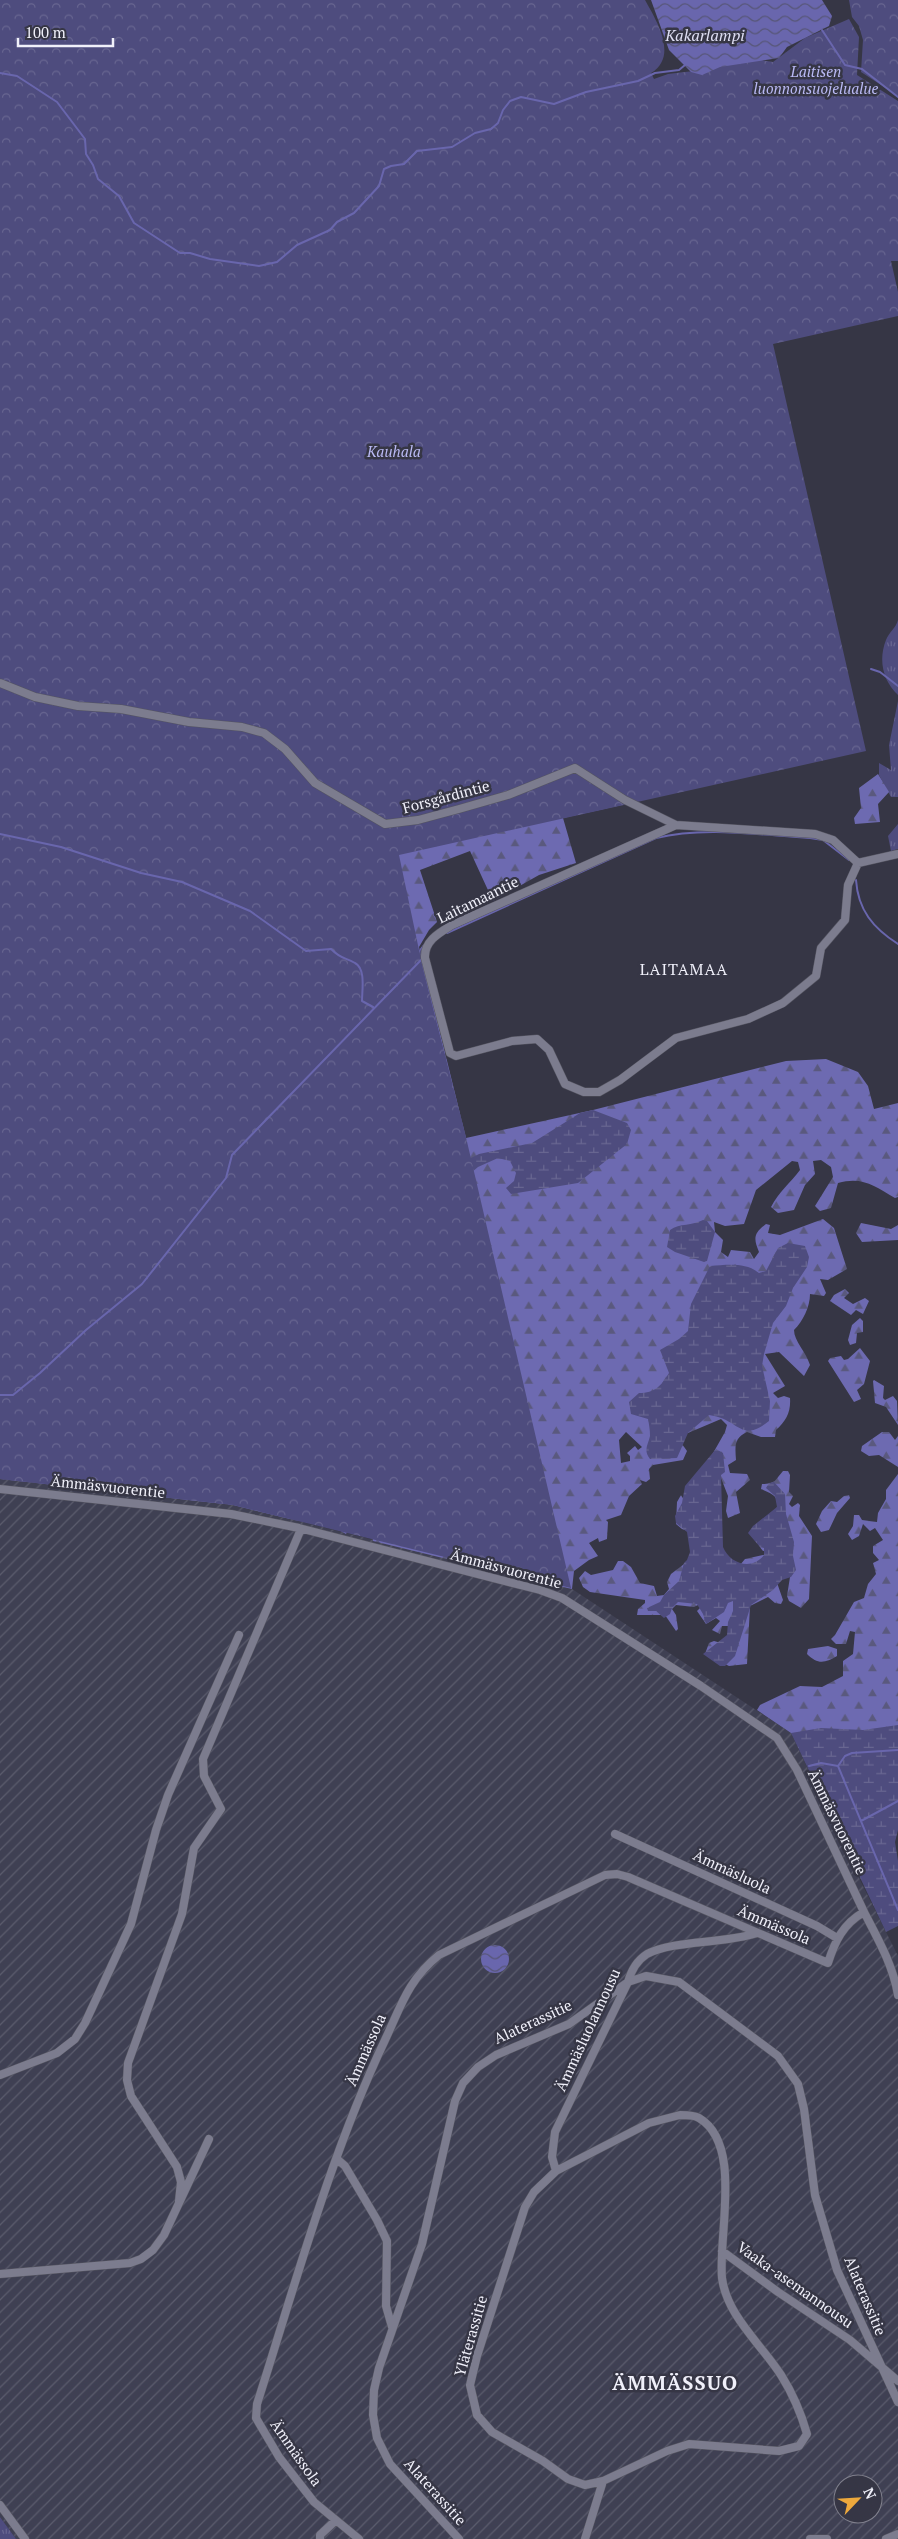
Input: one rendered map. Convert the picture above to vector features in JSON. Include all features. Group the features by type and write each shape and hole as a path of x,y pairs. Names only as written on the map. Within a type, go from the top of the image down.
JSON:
{"street":[{"name":"Forsgårdintie","path":"0,683 35,697 78,706 121,709 189,722 242,727 264,733 285,749 321,788 385,824 418,820 508,795 575,768 625,800 676,825"},
{"name":"Laitamaantie","path":"676,825 815,834 833,840 858,863 848,885 845,920 821,948 818,971 811,982 783,1003 760,1014 676,1038 606,1089 592,1093 568,1087 562,1081 549,1050 542,1041 537,1039 522,1039 456,1056 450,1053 425,951 430,941 452,925 676,825"},
{"path":"858,863 898,854"},
{"name":"Ämmäsvuorentie","path":"0,1489 231,1514 301,1529 540,1590 562,1598 766,1729 786,1750 887,1958 898,1995"},
{"path":"178,2202 181,2182 177,2167 131,2096 127,2080 128,2063 182,1914 194,1848 221,1809 204,1776 204,1759 301,1529"},
{"path":"0,2075 65,2048 76,2039 85,2024 131,1924 156,1830 168,1795 239,1635"},
{"name":"Ämmäsluola","path":"615,1834 817,1926 836,1938"},
{"name":"Ämmässola","path":"359,2539 314,2502 279,2457 256,2418 256,2404 337,2159 370,2070 411,1984 422,1969 439,1955 606,1875 617,1874 828,1963 836,1938"},
{"path":"836,1938 854,1917 864,1912"},
{"name":"Ämmäsluolannousu","path":"556,2171 552,2158 554,2132 628,1982 632,1968 646,1955 669,1947 738,1940 757,1933"},
{"name":"Alaterassitie","path":"458,2539 390,2464 377,2438 373,2415 374,2390 392,2327 410,2284 422,2244 455,2101 463,2083 478,2067 496,2055 569,2024 628,1982 646,1976 680,1982 763,2043 778,2056 791,2072 798,2084 804,2109 816,2194 837,2270 898,2402"},
{"name":"Yläterassitie","path":"680,2115 698,2117 715,2135 721,2148 725,2167 722,2279 730,2303 748,2332 780,2374 798,2406 807,2434 799,2446 779,2451 689,2444 667,2451 603,2481 585,2485 568,2479 543,2461 492,2432 477,2415 470,2385 477,2356 525,2207 534,2192 556,2171 649,2123 680,2115"},
{"path":"0,2274 130,2263 141,2259 153,2250 164,2235 209,2139"},
{"path":"337,2159 345,2166 377,2220 387,2241 386,2306 392,2327"},
{"name":"Vaaka-asemannousu","path":"722,2252 850,2340 898,2380"},
{"path":"585,2539 603,2481"},
{"path":"0,2505 25,2539"},
{"path":"320,2539 320,2535 335,2521"},
{"path":"886,2539 898,2534"},
{"path":"810,2539 826,2539"}],"shaded area":[{"path":"0,1479 233,1505 572,1589 791,1733 898,1956 898,2539 16,2539 0,2517"}],"green space":[{"name":"Kauhala","path":"0,0 645,0 655,17 663,38 663,57 659,66 651,73 654,79 668,74 702,70 754,59 773,62 805,38 849,19 859,37 857,75 898,101 898,261 891,261 898,292 898,316 773,344 866,751 399,855 423,969 465,1133 571,1588 233,1505 0,1479"},
{"name":"Laitisen luonnonsuojelualue","path":"849,0 898,0 898,96 861,72 863,40 859,26 852,17"},
{"path":"898,620 898,695 889,683 883,670 882,655 886,640"},
{"path":"0,689 622,805 563,818 576,863 539,875 493,901 470,851 420,870 437,922 429,930 419,947 466,1138 593,1110 786,1061 826,1059 858,1072 868,1086 874,1109 898,1103 898,1197 895,1198 868,1183 847,1181 838,1183 831,1208 820,1211 815,1206 833,1177 831,1167 821,1160 813,1161 815,1174 805,1185 794,1210 778,1213 771,1207 800,1170 798,1162 792,1161 756,1190 744,1224 725,1226 714,1222 715,1232 723,1240 721,1252 728,1257 731,1250 750,1252 754,1259 759,1252 755,1239 757,1233 766,1224 770,1225 768,1233 780,1235 823,1219 834,1228 847,1269 828,1280 820,1279 826,1293 824,1296 810,1294 805,1314 794,1330 796,1338 810,1365 804,1376 779,1352 765,1354 785,1386 773,1393 778,1398 784,1396 790,1398 790,1408 785,1420 776,1430 775,1437 761,1437 747,1432 738,1440 736,1460 728,1465 730,1473 747,1474 750,1480 736,1492 740,1513 728,1518 726,1511 728,1496 712,1455 727,1425 721,1419 688,1433 682,1431 682,1444 687,1451 683,1460 653,1465 649,1469 650,1479 646,1482 640,1480 642,1484 629,1496 621,1515 606,1520 608,1522 607,1539 599,1542 598,1538 589,1543 598,1556 574,1571 572,1589 528,1579 526,1571 491,1561 488,1569 373,1541 372,1531 359,1508 346,1534 325,1522 298,1521 233,1505 0,1479","holes":["626,1432 642,1447 638,1450 635,1446 627,1453 630,1456 630,1461 621,1463 619,1440"]},
{"path":"898,701 898,797 891,797 879,775 879,763 891,770 889,745"},
{"path":"878,774 889,792 878,804 880,822 855,824 854,818 861,808 859,788"},
{"path":"898,824 898,849 891,851 888,836"},
{"path":"593,1110 627,1123 631,1130 627,1144 578,1183 511,1194 506,1188 514,1181 516,1173 510,1161 498,1158 478,1167 459,1183 455,1166 479,1154 532,1143 580,1113"},
{"path":"703,1220 707,1221 715,1232 707,1261 704,1262 675,1252 667,1247 670,1230 678,1226"},
{"path":"861,1223 891,1229 898,1225 898,1240 862,1242 856,1233"},
{"path":"788,1243 805,1246 809,1257 807,1267 793,1288 786,1306 773,1323 764,1354 762,1366 770,1401 769,1421 759,1428 745,1430 719,1417 709,1415 688,1433 677,1458 650,1459 646,1450 650,1436 648,1419 631,1414 629,1402 639,1393 649,1392 657,1388 669,1373 660,1350 679,1339 688,1331 691,1304 710,1266 736,1265 748,1267 759,1273 766,1271 778,1248"},
{"path":"845,1289 849,1293 844,1298 853,1304 865,1298 869,1301 863,1314 856,1310 851,1315 830,1301 834,1295"},
{"path":"860,1318 863,1321 863,1332 857,1333 856,1343 850,1345 848,1340 852,1325"},
{"path":"860,1348 870,1361 864,1384 857,1390 861,1399 854,1402 828,1361 830,1358 841,1356 844,1360 848,1359"},
{"path":"874,1380 884,1386 883,1398 885,1400 893,1396 897,1401 898,1425 886,1407 875,1403"},
{"path":"882,1432 889,1432 895,1440 898,1436 898,1467 879,1455 869,1456 861,1451 862,1446"},
{"path":"716,1449 723,1453 725,1472 721,1475 723,1547 726,1553 736,1561 748,1564 754,1563 764,1555 764,1548 760,1547 748,1533 753,1526 777,1507 775,1496 766,1488 769,1483 774,1482 785,1494 786,1514 794,1542 793,1556 796,1570 791,1577 782,1580 773,1590 751,1605 735,1656 725,1666 720,1666 703,1654 727,1635 728,1622 733,1611 733,1601 728,1603 724,1612 706,1624 697,1604 678,1602 672,1608 670,1614 664,1618 656,1611 648,1611 647,1608 660,1602 664,1595 679,1581 684,1563 690,1552 687,1532 676,1523 675,1516 682,1503 685,1486"},
{"path":"783,1471 788,1471 790,1475 789,1492 793,1496 789,1504 792,1507 798,1503 800,1505 799,1516 812,1536 809,1599 801,1608 789,1601 787,1596 790,1577 775,1577 783,1600 781,1604 775,1603 768,1597 750,1606 747,1664 729,1666 705,1654 709,1643 714,1641 721,1643 733,1633 729,1626 722,1626 720,1634 712,1630 720,1621 716,1618 706,1624 697,1611 701,1607 700,1604 694,1607 676,1605 672,1609 676,1615 678,1629 676,1631 665,1615 637,1615 638,1609 645,1603 645,1600 590,1592 583,1587 579,1578 585,1571 591,1575 613,1570 618,1561 623,1561 631,1567 640,1583 654,1586 657,1596 664,1595 669,1589 667,1582 671,1574 692,1558 694,1533 682,1529 676,1524 677,1502 681,1495 715,1553 740,1565 745,1559 768,1554 770,1550 763,1551 760,1546 760,1534 777,1507 777,1500 773,1495 761,1489 762,1484 773,1482"},
{"path":"898,1474 898,1818 791,1733 757,1710 760,1705 800,1686 822,1687 843,1676 843,1661 853,1654 855,1632 850,1631 846,1644 836,1644 831,1639 854,1602 864,1598 868,1584 876,1574 873,1563 879,1560 873,1553 873,1546 883,1540 875,1528 870,1531 863,1524 859,1536 852,1540 848,1534 853,1526 854,1515 859,1515 862,1520 877,1522 878,1513 886,1499 886,1490"},
{"path":"849,1495 850,1498 837,1513 829,1530 821,1532 816,1524 822,1511 831,1501 837,1502 844,1496"},
{"path":"828,1646 837,1649 837,1656 822,1662 811,1658 807,1654 808,1649"},
{"path":"898,1725 898,1830 895,1842 898,1861 898,1926 886,1932 791,1733 821,1728 863,1730"},
{"path":"0,2517 16,2539 0,2539"}],"water":[{"name":"Kakarlampi","path":"651,0 822,0 832,16 829,26 787,47 779,58 720,67 702,75 691,72 669,50"},
{"path":"495,1945 505,1949 509,1959 505,1969 495,1973 485,1969 481,1959 485,1949"}],"waterway":[{"path":"822,30 845,65 862,69 898,97"},
{"path":"0,73 17,76 57,102 85,139 86,154 93,165 98,179 119,196 134,223 180,253 190,253 210,259 259,266 277,262 297,245 330,230 337,222 354,213 379,186 384,169 404,164 417,151 452,147 475,133 491,129 498,123 503,110 510,101 521,97 554,104 586,92 638,81 655,73 679,70 685,65"},
{"path":"871,669 880,672 898,686"},
{"path":"447,933 656,838 674,834 732,832 810,838 823,840 849,860"},
{"path":"0,834 61,847 141,873 182,882 250,911 306,951 331,949 341,957 355,963 361,970 362,975 362,1001 373,1007"},
{"path":"856,880 857,891 868,917 874,925 898,944"},
{"path":"422,954 421,949 424,945"},
{"path":"0,1395 13,1395 40,1373 86,1330 142,1284 226,1178 232,1155 422,959"},
{"path":"838,1766 845,1756 852,1753 898,1750"},
{"path":"809,1766 821,1763 838,1766 898,1910"},
{"path":"861,1821 898,1801"}],"district":[{"name":"LAITAMAA","path":"684,969"},
{"name":"ÄMMÄSSUO","path":"675,2383"}]}
